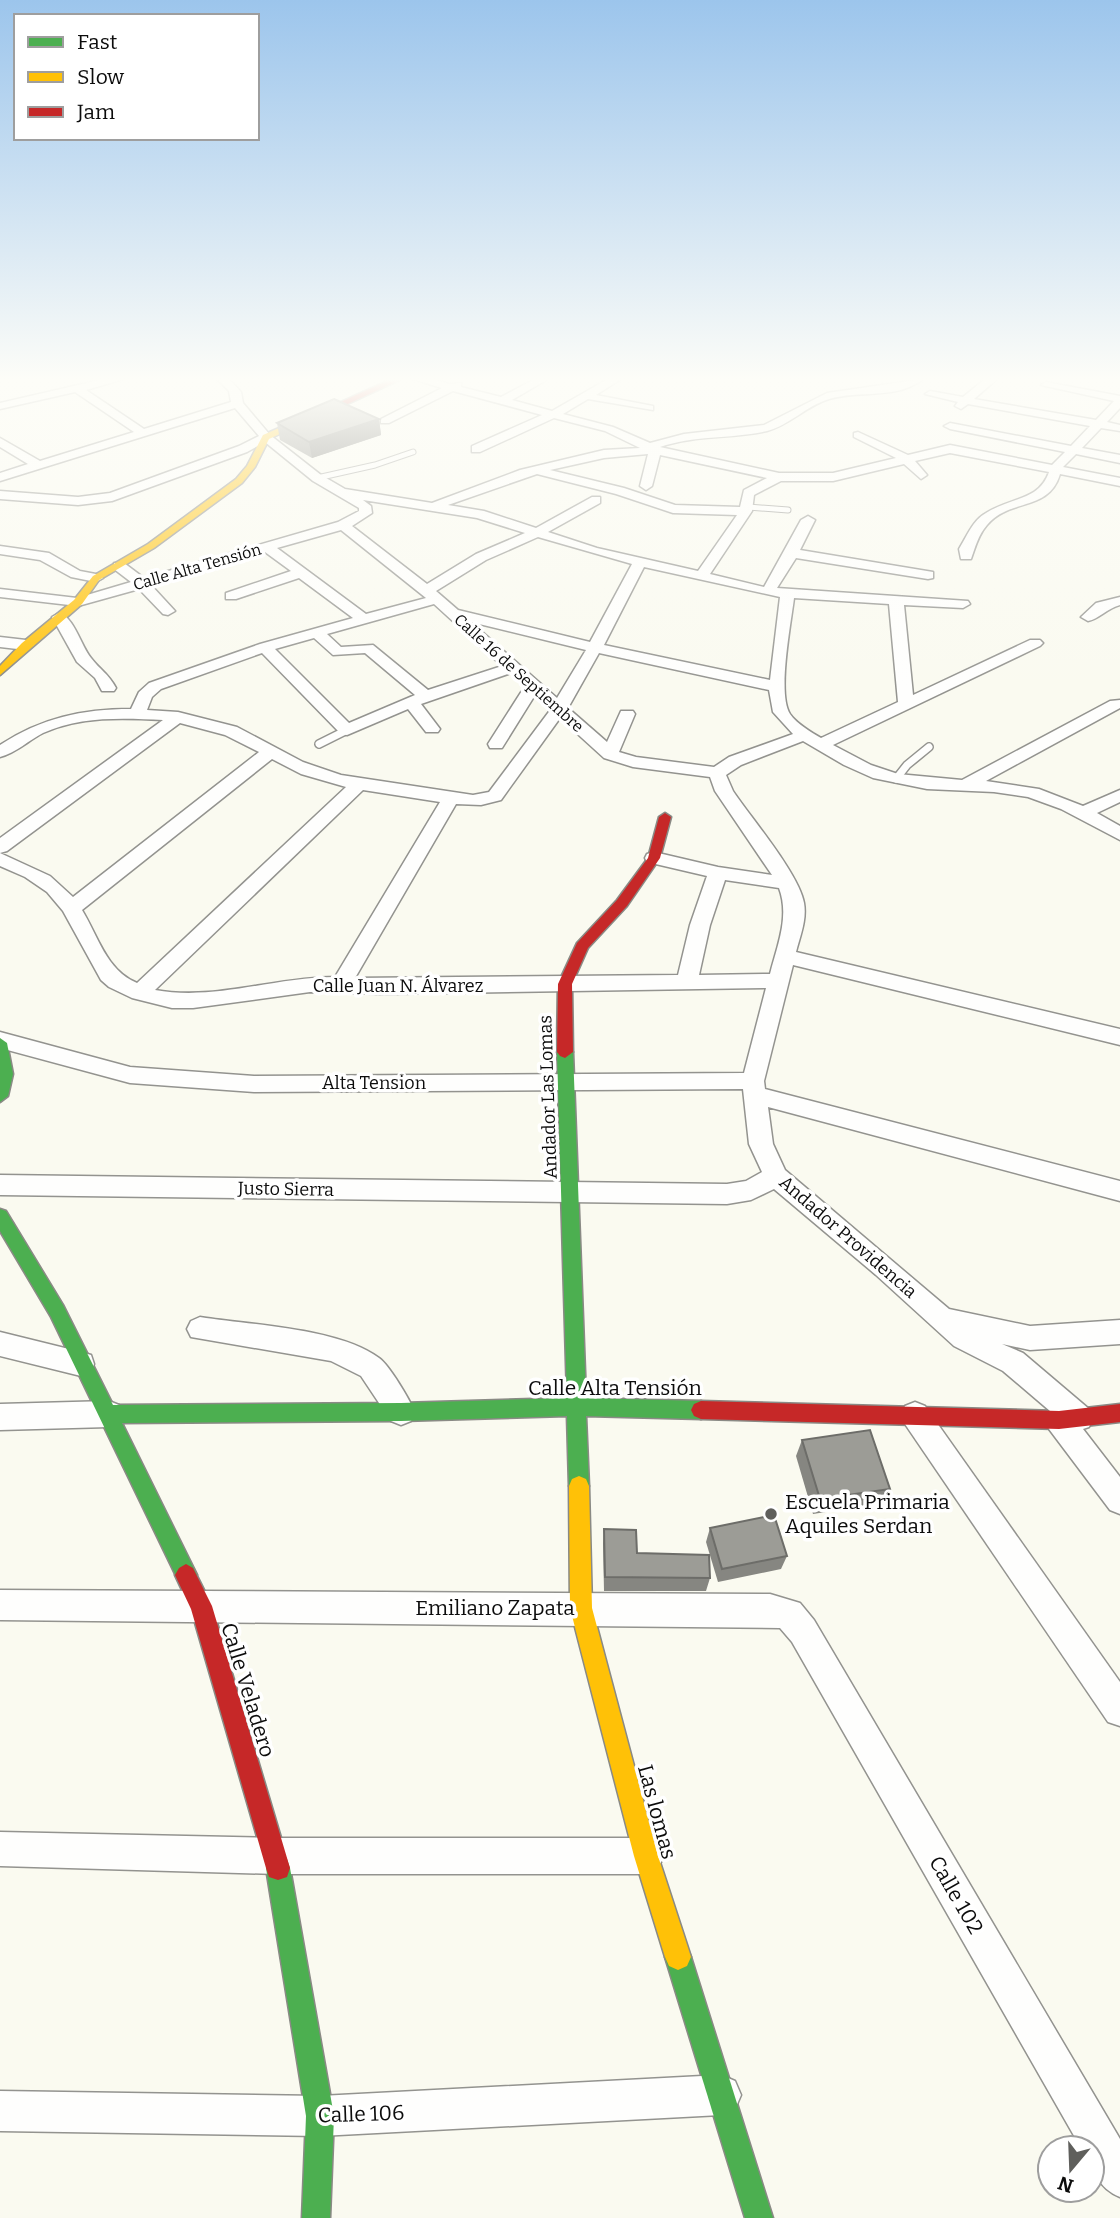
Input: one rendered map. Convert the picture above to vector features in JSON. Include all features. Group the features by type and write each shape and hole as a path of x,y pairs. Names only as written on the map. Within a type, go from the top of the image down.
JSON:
{"street":[{"path":"0,495 78,501 111,497 151,483"},
{"path":"0,672 26,645 78,602 96,578 192,518 237,483"},
{"path":"325,483 345,493 479,514 593,551 768,592 963,604"},
{"path":"434,506 498,483"},
{"path":"586,483 673,509 704,512 747,509"},
{"path":"702,576 747,509 748,493 768,483"},
{"path":"965,556 966,549 981,523 989,516 1022,500 1041,495 1051,483"},
{"name":"Calle Alta Tensión","path":"78,602 343,525 366,513 365,506 345,493"},
{"path":"137,714 145,695 155,685 265,647 365,620 432,595 481,557 539,532 596,500"},
{"path":"768,592 808,520"},
{"name":"Calle 16 de Septiembre","path":"343,525 453,613 532,687 610,754 633,762 717,773"},
{"path":"267,547 365,620"},
{"path":"0,550 44,556 76,574 96,578"},
{"path":"792,553 928,575"},
{"path":"0,752 40,728 57,722 137,714 178,717 205,722 234,732 307,770 359,784 451,798 490,799 495,796 559,709 595,648 639,563"},
{"path":"119,566 142,583 168,611"},
{"path":"231,596 300,573"},
{"path":"0,593 78,602"},
{"path":"787,595 778,687 779,709 787,722 812,740 866,769 896,779 928,784 1001,786 1032,792 1058,800 1120,834"},
{"path":"896,600 906,704"},
{"path":"1088,617 1101,606 1120,601"},
{"path":"453,613 595,648 778,687"},
{"path":"60,617 85,662 102,677 108,688"},
{"path":"316,632 338,652 368,648 418,699 432,729"},
{"path":"0,642 26,645"},
{"path":"787,883 724,791 717,773 735,761 812,740 906,704 1035,643"},
{"path":"265,647 347,730 418,699 511,668"},
{"path":"496,744 532,687"},
{"path":"966,785 1116,704"},
{"path":"610,754 627,714"},
{"path":"0,847 178,717"},
{"path":"72,907 269,752"},
{"path":"139,993 359,784"},
{"path":"1083,813 1120,795"},
{"path":"342,984 451,798"},
{"name":"Andador Las Lomas","path":"578,1407 565,1083 565,984 582,946 622,903 654,858 665,817"},
{"path":"654,858 718,873 787,883"},
{"name":"Calle Juan N. Álvarez","path":"0,859 38,874 59,891 72,907 102,966 114,981 139,993 164,1000 190,1003 299,986 342,984 384,987 778,981"},
{"path":"687,982 701,925 718,873"},
{"name":"Andador Providencia","path":"787,883 794,901 795,916 783,956 754,1088 761,1144 776,1176 963,1338 1013,1362 1069,1419 1120,1500"},
{"path":"783,956 1120,1037"},
{"path":"0,1042 5,1074 0,1096"},
{"name":"Alta Tension","path":"0,1042 130,1075 254,1084 565,1083 754,1088 1119,1192"},
{"name":"Justo Sierra","path":"0,1185 727,1194 751,1190 776,1176"},
{"name":"Calle Veladero","path":"0,1216 57,1311 201,1606 276,1856 320,2116 316,2218"},
{"path":"944,1320 1030,1338 1120,1332"},
{"path":"200,1329 334,1349 371,1367 401,1412"},
{"path":"0,1344 81,1364"},
{"name":"Calle Alta Tensión","path":"109,1415 578,1407 1069,1419 1120,1413"},
{"name":"Las lomas","path":"578,1407 581,1608 646,1856 759,2218"},
{"path":"0,1417 109,1415"},
{"path":"915,1415 1120,1710"},
{"path":"0,1605 201,1606"},
{"name":"Emiliano Zapata","path":"201,1606 770,1610 789,1614"},
{"name":"Calle 102","path":"789,1614 810,1642 1120,2177"},
{"path":"0,1849 276,1856 646,1856"},
{"name":"Calle 106","path":"0,2111 320,2116 721,2095"}],"lane":[{"path":"747,509 788,510"},
{"path":"319,744 347,730"},
{"path":"896,779 906,765 929,747"}],"building":[{"path":"870,1430 890,1489 820,1499 802,1440"},
{"path":"774,1515 787,1556 722,1569 710,1528"},
{"path":"604,1529 636,1530 637,1553 709,1555 710,1578 605,1577"}],"traffic: fast":[{"path":"0,1043 5,1074 0,1096"},
{"path":"565,1052 579,1486"},
{"path":"0,1216 57,1311 186,1575"},
{"path":"109,1414 401,1412 578,1407 701,1410"},
{"path":"278,1868 320,2116 316,2218"},
{"path":"678,1957 759,2218"}],"traffic: slow":[{"path":"0,672 26,645 78,602 96,578 151,546 237,483"},
{"path":"579,1486 581,1608 646,1856 678,1957"}],"traffic: jam":[{"path":"565,1052 565,984 582,946 622,903 654,858 665,817"},
{"path":"701,1410 1059,1420 1120,1413"},
{"path":"186,1575 201,1606 278,1868"}],"place":[{"name":"Escuela Primaria Aquiles Serdan","path":"771,1514"}]}
